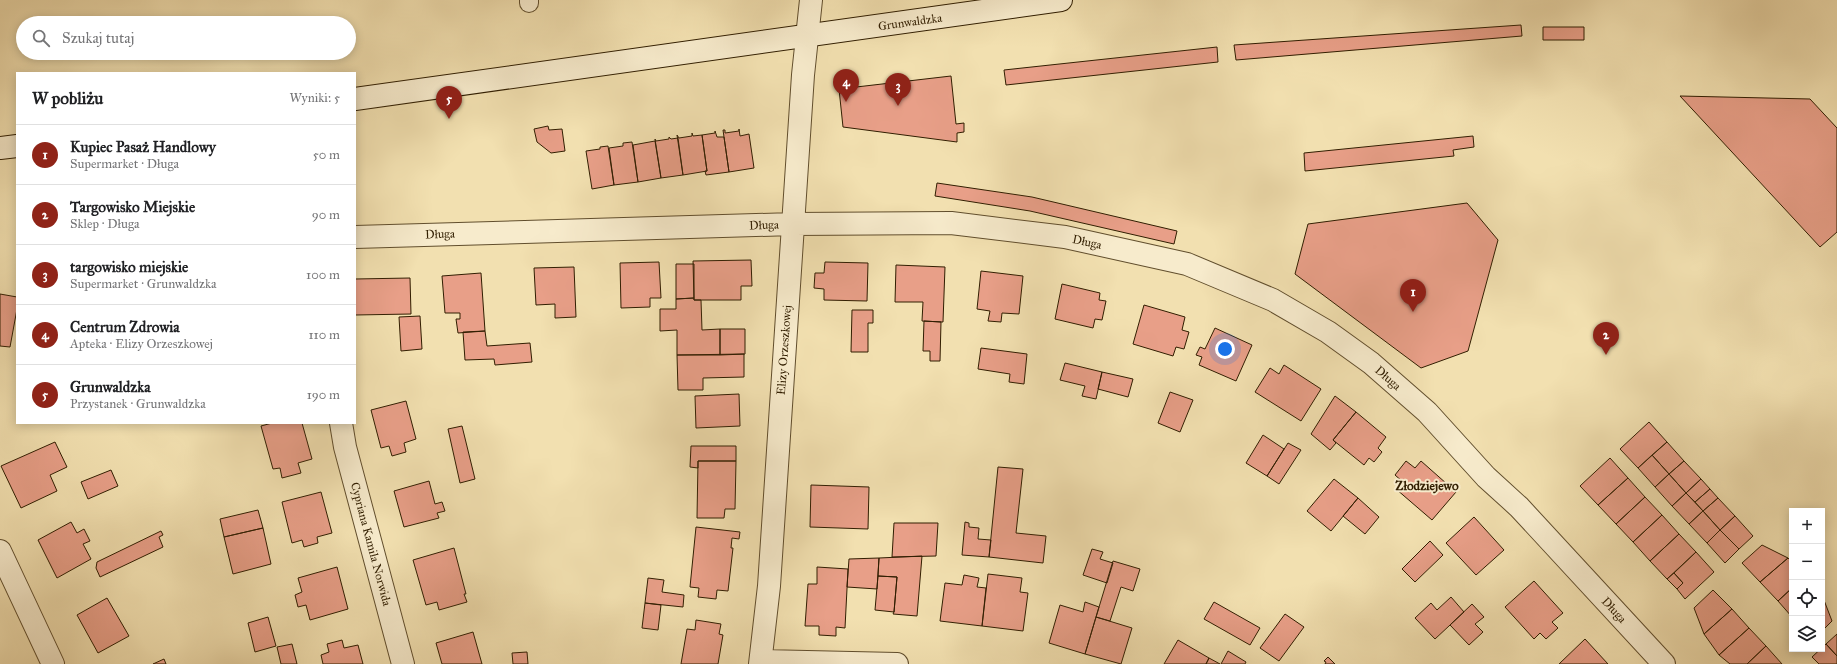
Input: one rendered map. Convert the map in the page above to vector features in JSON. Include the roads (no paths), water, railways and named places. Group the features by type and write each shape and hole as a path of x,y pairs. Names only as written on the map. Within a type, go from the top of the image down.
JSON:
{"street":[{"path":"806,37 811,0"},
{"name":"Grunwaldzka","path":"356,99 806,37 1061,0"},
{"name":"Elizy Orzeszkowej","path":"761,663 769,586 806,37"},
{"path":"0,148 16,146"},
{"name":"Długa","path":"356,237 793,224 951,223 1065,237 1187,264 1273,300 1328,332 1371,363 1427,412 1486,477 1519,507 1664,664"},
{"name":"Cypriana Kamila Norwida","path":"340,424 403,664"},
{"path":"0,551 53,664"},
{"path":"761,663 897,664"}],"place":[{"name":"Centrum Zdrowia","path":"846,102"},
{"name":"targowisko miejskie","path":"898,106"},
{"name":"Grunwaldzka","path":"449,119"},
{"name":"Kupiec Pasaż Handlowy","path":"1413,312"},
{"name":"Targowisko Miejskie","path":"1606,355"}],"district":[{"name":"Złodziejewo","path":"1427,485"}]}
